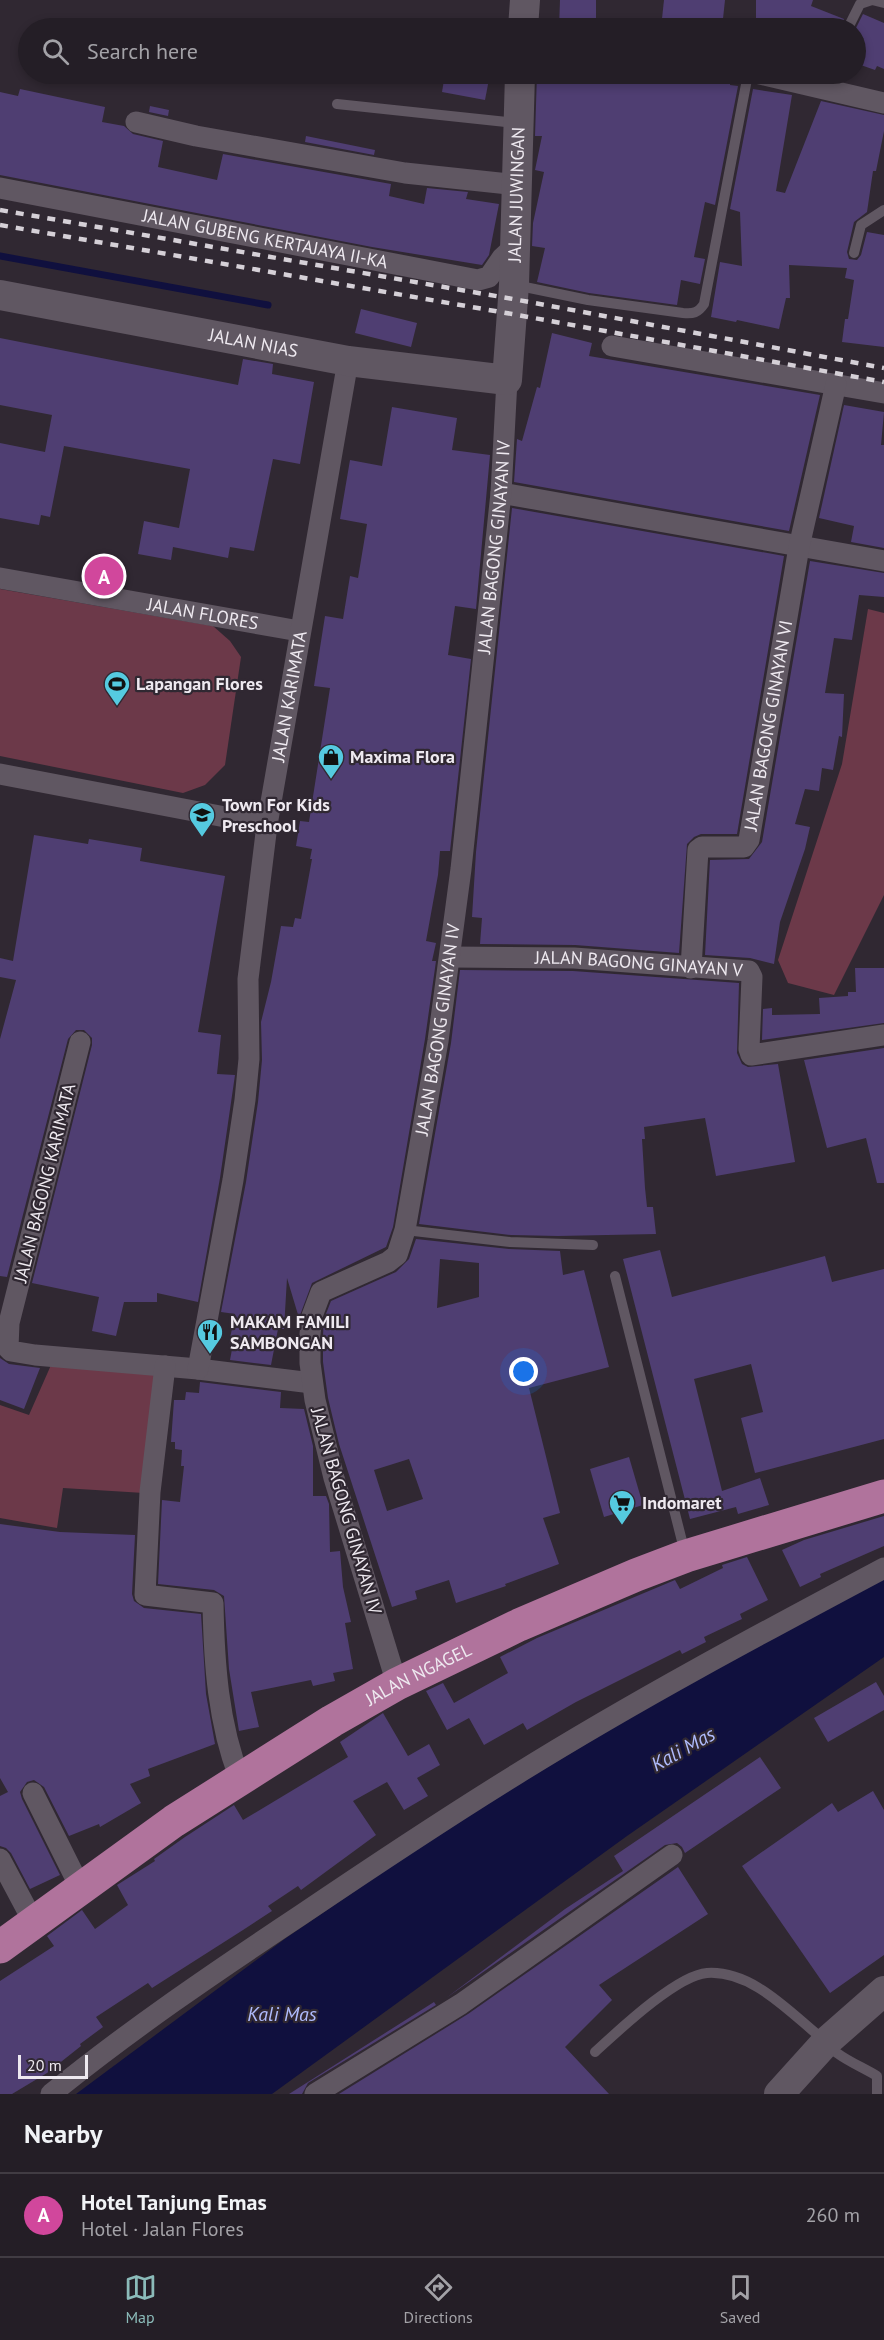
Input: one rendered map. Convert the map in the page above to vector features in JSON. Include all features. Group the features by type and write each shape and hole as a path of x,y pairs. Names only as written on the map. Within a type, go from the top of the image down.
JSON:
{"highway":[{"name":"JALAN NGAGEL","path":"0,1947 174,1821 332,1721 397,1684 591,1592 686,1556 884,1496"}],"street":[{"path":"524,18 525,0"},
{"name":"JALAN JUWINGAN","path":"513,300 520,84"},
{"path":"835,84 884,103"},
{"path":"136,122 196,136 405,173 518,185"},
{"name":"JALAN GUBENG KERTAJAYA II-KA","path":"0,188 478,280 489,277 502,258 516,245"},
{"name":"JALAN NIAS","path":"0,295 348,361 507,380"},
{"name":"JALAN BAGONG GINAYAN IV","path":"397,1684 334,1478 312,1383 310,1334 312,1316 321,1292 388,1262 397,1255 405,1230 451,957 501,493 513,300"},
{"path":"612,346 884,393"},
{"name":"JALAN KARIMATA","path":"198,1369 233,1180 245,1100 249,1035 248,979 267,825 299,631 348,361"},
{"name":"JALAN BAGONG GINAYAN VI","path":"691,968 698,850 702,847 744,847 749,840 799,547 836,384"},
{"path":"501,493 884,561"},
{"name":"JALAN FLORES","path":"0,578 299,631"},
{"path":"0,774 267,825"},
{"name":"JALAN BAGONG GINAYAN V","path":"451,957 584,959 747,970 752,973 749,1049 752,1055 884,1035"},
{"name":"JALAN BAGONG KARIMATA","path":"80,1042 9,1323 7,1344 11,1351 198,1369 312,1383"},
{"path":"165,1366 149,1502 145,1595 213,1603 214,1662 231,1755 240,1779"},
{"path":"51,2094 164,2007 381,1861 518,1773 723,1654 884,1568"},
{"path":"33,1793 81,1889"},
{"path":"315,2094 461,2004 672,1855"},
{"path":"0,1859 34,1923"},
{"path":"779,2094 826,2042 884,1991"}],"lane":[{"path":"853,18 860,4 872,0 884,3"},
{"path":"513,300 588,300 693,314 700,310 704,304 746,84"},
{"path":"337,104 519,123"},
{"path":"854,253 861,225 884,210"},
{"path":"405,1230 510,1242 593,1245"},
{"path":"615,1276 686,1556"},
{"path":"595,2052 641,2010 680,1984 706,1973 733,1977 759,1988 836,2052 877,2076 878,2094"}],"shaded area":[{"name":"Lapangan Flores","path":"0,589 213,626 230,641 241,657 225,765 205,785 183,793 0,756"},
{"path":"868,609 884,613 884,895 834,995 788,983 778,960 842,764"},
{"path":"55,1356 158,1373 144,1493 63,1488 57,1528 0,1518 0,1405 29,1415"}],"water":[{"name":"Kali Mas","path":"884,1576 884,1657 627,1836 272,2094 76,2094 286,1938 458,1821 744,1649"}],"building":[{"path":"560,0 596,0 596,18 559,18"},
{"path":"664,0 725,0 723,18 662,18"},
{"path":"756,0 813,0 811,6 841,18 756,18"},
{"path":"863,14 884,23 884,69 877,66 875,70 866,67 866,18 861,18"},
{"path":"443,84 488,84 485,100 442,92"},
{"path":"537,84 730,84 738,86 715,205 705,202 694,257 705,259 700,284 681,280 677,305 589,293 537,282 545,248 532,246 533,223 544,172 535,170 542,136 535,136"},
{"path":"20,89 105,107 102,122 124,126 133,134 163,141 158,167 217,180 223,154 391,184 389,196 424,204 427,188 468,192 466,199 499,204 489,255 482,265 372,247 0,175 0,92 18,96"},
{"path":"753,89 792,95 776,191 785,193 821,101 884,115 884,131 876,171 873,171 867,212 854,222 847,252 849,259 857,260 861,255 867,232 884,235 884,347 842,342 854,280 845,278 847,268 789,265 790,298 786,298 779,329 711,317 720,262 742,266 740,212 730,209"},
{"path":"150,106 169,110 168,116 149,112"},
{"path":"306,136 375,150 374,155 305,142"},
{"path":"361,309 417,323 411,347 355,333"},
{"path":"552,333 592,343 589,356 820,395 789,531 514,482 517,439 522,441 537,387 540,388"},
{"path":"0,338 238,385 243,359 273,364 272,374 314,382 300,464 273,459 254,551 230,547 228,558 173,547 171,560 138,554 144,521 179,528 190,469 64,446 50,517 41,515 39,525 0,518 0,443 45,452 52,415 0,405"},
{"path":"844,405 884,412 881,445 884,445 884,548 851,542 854,526 819,518"},
{"path":"392,407 457,418 452,450 490,455 476,609 455,606 448,655 471,659 450,851 440,851 426,941 436,943 432,961 436,961 425,1039 393,1227 386,1247 312,1283 299,1318 287,1278 284,1329 278,1329 271,1365 230,1360 233,1344 229,1343 235,1314 221,1312 246,1182 258,1102 262,1060 261,1022 281,926 293,927 295,918 301,919 312,859 310,859 312,849 296,846 300,821 309,822 330,688 314,686 325,616 343,619 350,576 358,578 367,524 340,519 350,460 382,466"},
{"path":"512,508 784,556 737,834 701,834 687,844 679,953 575,945 480,944 482,918 472,917 476,852"},
{"path":"810,561 884,573 884,597 859,595 852,640 834,638 825,693 844,694 842,737 839,736 833,770 822,768 819,791 805,789 795,824 810,827 805,849 780,922 774,964 750,958 705,955 710,860 749,859 762,842"},
{"path":"34,835 88,844 89,839 142,848 140,861 225,876 198,1032 221,1035 217,1074 235,1075 198,1302 157,1293 157,1302 124,1302 116,1336 92,1331 99,1297 32,1283 92,1045 92,1038 84,1030 76,1030 68,1039 7,1277 0,1276 0,1039 16,980 0,977 0,958 13,961"},
{"path":"855,968 884,968 884,1023 762,1040 763,1009 772,1008 772,1015 820,1014 819,998 848,996 848,992 856,992"},
{"path":"460,970 573,971 739,983 737,1053 742,1064 748,1067 778,1064 795,1162 716,1176 705,1118 644,1127 645,1139 642,1139 647,1207 653,1207 656,1234 511,1235 419,1224 451,1043"},
{"path":"884,1048 884,1183 877,1183 866,1138 827,1148 804,1060"},
{"path":"416,1239 509,1249 560,1251 563,1275 584,1270 609,1367 529,1388 560,1513 543,1518 559,1564 505,1584 506,1586 456,1603 449,1580 415,1591 417,1599 392,1607 339,1444 328,1398 323,1362 323,1335 324,1319 331,1301 396,1272 409,1259","holes":["440,1259 479,1263 479,1297 437,1308","409,1459 423,1499 387,1511 374,1470"]},
{"path":"660,1250 672,1297 825,1256 832,1282 884,1269 884,1439 755,1473 741,1418 763,1412 751,1364 694,1379 722,1491 760,1478 769,1505 738,1514 736,1507 690,1519 623,1259"},
{"path":"0,1358 9,1364 40,1368 24,1409 0,1400"},
{"path":"200,1382 281,1392 280,1408 304,1409 313,1446 313,1496 326,1496 329,1504 330,1552 340,1551 343,1587 351,1622 345,1623 353,1669 333,1673 335,1681 313,1686 311,1680 251,1692 259,1727 239,1731 229,1669 224,1596 214,1590 158,1584 162,1500 180,1502 184,1466 181,1466 182,1450 175,1449 175,1442 171,1442 174,1400 185,1400 186,1392 199,1393"},
{"path":"629,1457 643,1505 604,1517 590,1469"},
{"path":"884,1516 884,1546 820,1574 821,1577 800,1587 782,1550 804,1540"},
{"path":"0,1524 60,1532 135,1535 132,1594 134,1601 144,1608 201,1614 206,1694 215,1744 148,1769 150,1776 130,1784 141,1803 100,1827 99,1824 69,1836 44,1787 34,1780 27,1782 20,1792 22,1799 60,1875 30,1889 11,1853 0,1846 0,1796 8,1792 0,1778"},
{"path":"747,1557 768,1600 740,1614 742,1619 704,1637 706,1642 682,1654 680,1650 576,1702 527,1730 523,1723 484,1745 469,1718 447,1730 426,1691 443,1683 454,1703 508,1673 500,1657 537,1638 675,1580 680,1589 723,1568 722,1565"},
{"path":"876,1682 884,1696 884,1710 828,1742 814,1718"},
{"path":"383,1713 408,1756 429,1744 440,1765 417,1778 428,1796 404,1810 387,1782 353,1801 376,1835 301,1890 298,1886 268,1906 272,1911 243,1930 152,1988 148,1983 96,2017 103,2027 47,2073 12,2094 0,2094 0,1981 54,1946 47,1936 82,1910 95,1929 128,1905 117,1885 234,1805 243,1820 348,1757 340,1742"},
{"path":"760,1757 781,1788 685,1853 677,1843 665,1845 446,1998 565,1909 623,1871 614,1856"},
{"path":"873,1791 884,1810 884,1955 830,1993 742,1866 832,1803 838,1812"},
{"path":"678,1867 708,1914 599,1985 612,2000 565,2047 609,2094 339,2094 468,2014"},
{"path":"434,2002 436,2005 308,2083 302,2094 289,2094"}],"waterway":[{"path":"0,256 268,305"}],"railway":[{"path":"0,210 513,299 884,368"},
{"path":"0,225 512,314 884,382"}],"place":[{"name":"Hotel Tanjung Emas","path":"104,576"},
{"name":"Lapangan Flores","path":"117,707"},
{"name":"Maxima Flora","path":"331,780"},
{"name":"Town For Kids Preschool","path":"202,838"},
{"name":"MAKAM FAMILI SAMBONGAN","path":"210,1355"},
{"name":"Indomaret","path":"622,1526"}]}
